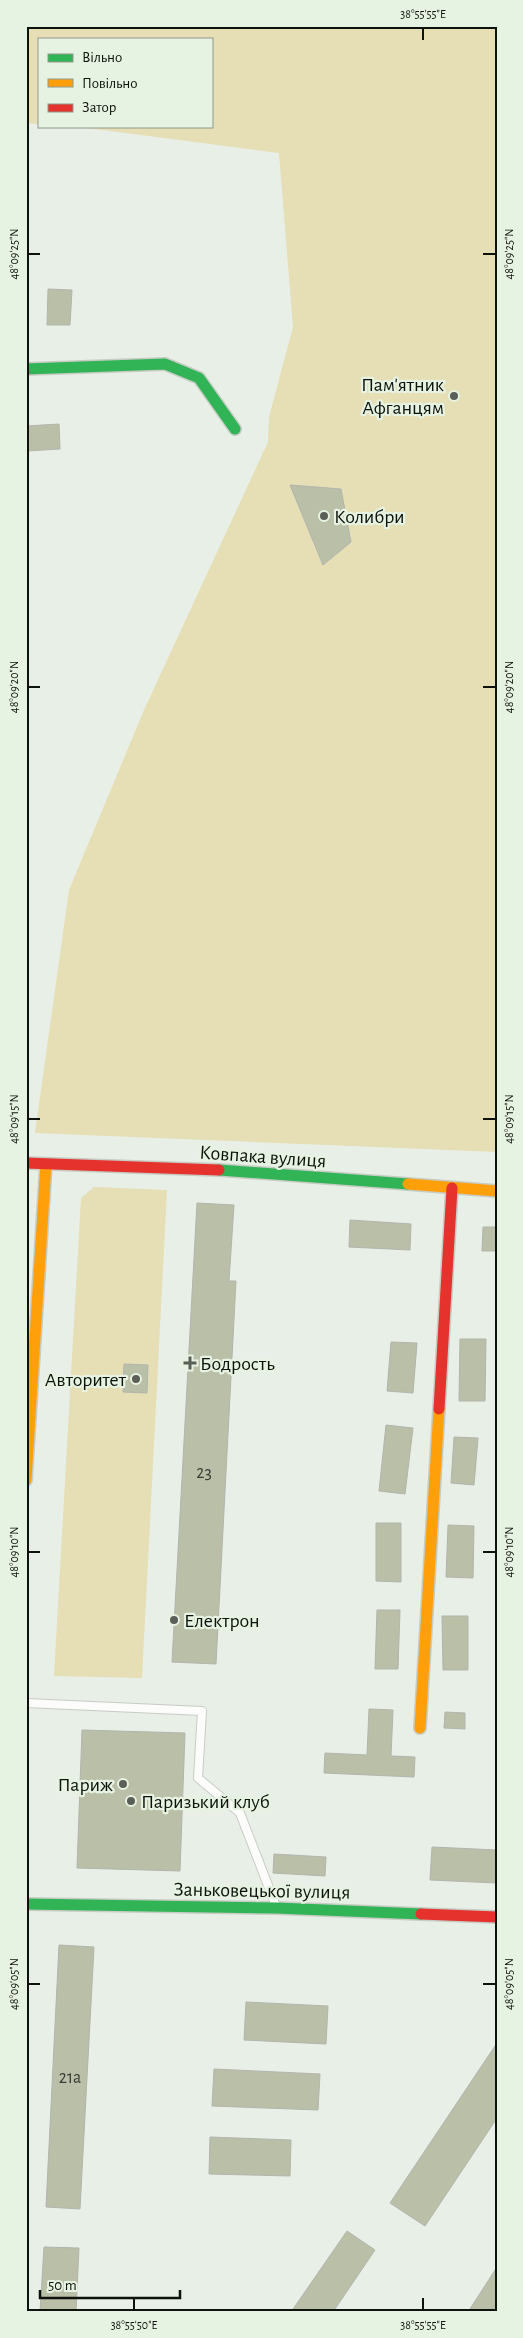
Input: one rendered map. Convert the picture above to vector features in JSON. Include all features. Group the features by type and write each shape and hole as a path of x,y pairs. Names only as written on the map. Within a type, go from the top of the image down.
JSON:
{"street":[{"path":"26,369 165,364 199,378 235,429"},
{"name":"Ковпака вулиця","path":"26,1163 200,1169 497,1191"},
{"path":"26,1480 46,1164"},
{"path":"420,1728 452,1188"},
{"name":"Заньковецької вулиця","path":"26,1904 276,1908 497,1917"}],"lane":[{"path":"26,1703 202,1711 198,1778 240,1813 276,1908"}],"shaded area":[{"path":"26,26 497,26 497,1152 35,1133 69,890 144,710 268,442 269,417 293,327 279,153 87,128 212,128 212,38 38,38 38,124 26,123"},
{"path":"94,1187 167,1190 142,1678 54,1676 81,1198"}],"building":[{"path":"48,289 72,290 70,325 47,325"},
{"path":"59,424 60,449 27,451 26,426"},
{"name":"Колибри","path":"290,485 341,489 351,542 323,565"},
{"path":"197,1203 234,1205 229,1281 236,1281 216,1664 172,1662"},
{"path":"350,1220 411,1224 410,1250 349,1247"},
{"path":"483,1227 497,1227 497,1251 482,1251"},
{"path":"460,1339 486,1339 485,1401 459,1401"},
{"path":"391,1342 417,1343 413,1393 387,1391"},
{"name":"Авторитет","path":"124,1364 148,1365 147,1393 123,1392"},
{"path":"386,1425 413,1428 405,1494 379,1491"},
{"path":"454,1437 478,1438 474,1485 451,1483"},
{"path":"376,1523 401,1523 401,1582 376,1581"},
{"path":"448,1525 474,1526 473,1578 446,1577"},
{"path":"377,1610 400,1610 398,1669 375,1669"},
{"path":"442,1616 468,1616 468,1670 443,1670"},
{"path":"369,1709 393,1710 391,1756 415,1757 414,1777 324,1773 325,1753 367,1755"},
{"path":"445,1712 465,1713 465,1729 444,1728"},
{"name":"Паризький клуб","path":"82,1730 185,1733 180,1871 77,1868"},
{"path":"432,1847 497,1850 497,1883 430,1880"},
{"path":"274,1854 326,1857 325,1876 273,1873"},
{"path":"59,1945 94,1947 80,2209 46,2207"},
{"path":"246,2002 328,2006 326,2044 244,2040"},
{"path":"497,2043 497,2118 425,2226 390,2203"},
{"path":"214,2069 320,2074 318,2110 212,2106"},
{"path":"210,2137 291,2140 290,2176 209,2174"},
{"path":"347,2231 375,2250 333,2312 291,2312"},
{"path":"44,2247 79,2248 76,2312 40,2312"},
{"path":"497,2267 497,2312 468,2312"}],"traffic: fast":[{"path":"26,369 165,364 199,378 235,429"},
{"path":"219,1170 408,1184"},
{"path":"26,1904 276,1908 421,1914"}],"traffic: slow":[{"path":"26,1480 46,1164"},
{"path":"408,1184 497,1191"},
{"path":"420,1728 439,1409"}],"traffic: jam":[{"path":"26,1163 219,1170"},
{"path":"439,1409 452,1188"},
{"path":"421,1914 497,1917"}],"place":[{"name":"Пам'ятник Афганцям","path":"454,396"},
{"name":"Колибри","path":"324,516"},
{"name":"Бодрость","path":"190,1363"},
{"name":"Авторитет","path":"136,1379"},
{"name":"Електрон","path":"174,1620"},
{"name":"Париж","path":"123,1784"},
{"name":"Паризький клуб","path":"131,1801"}]}
